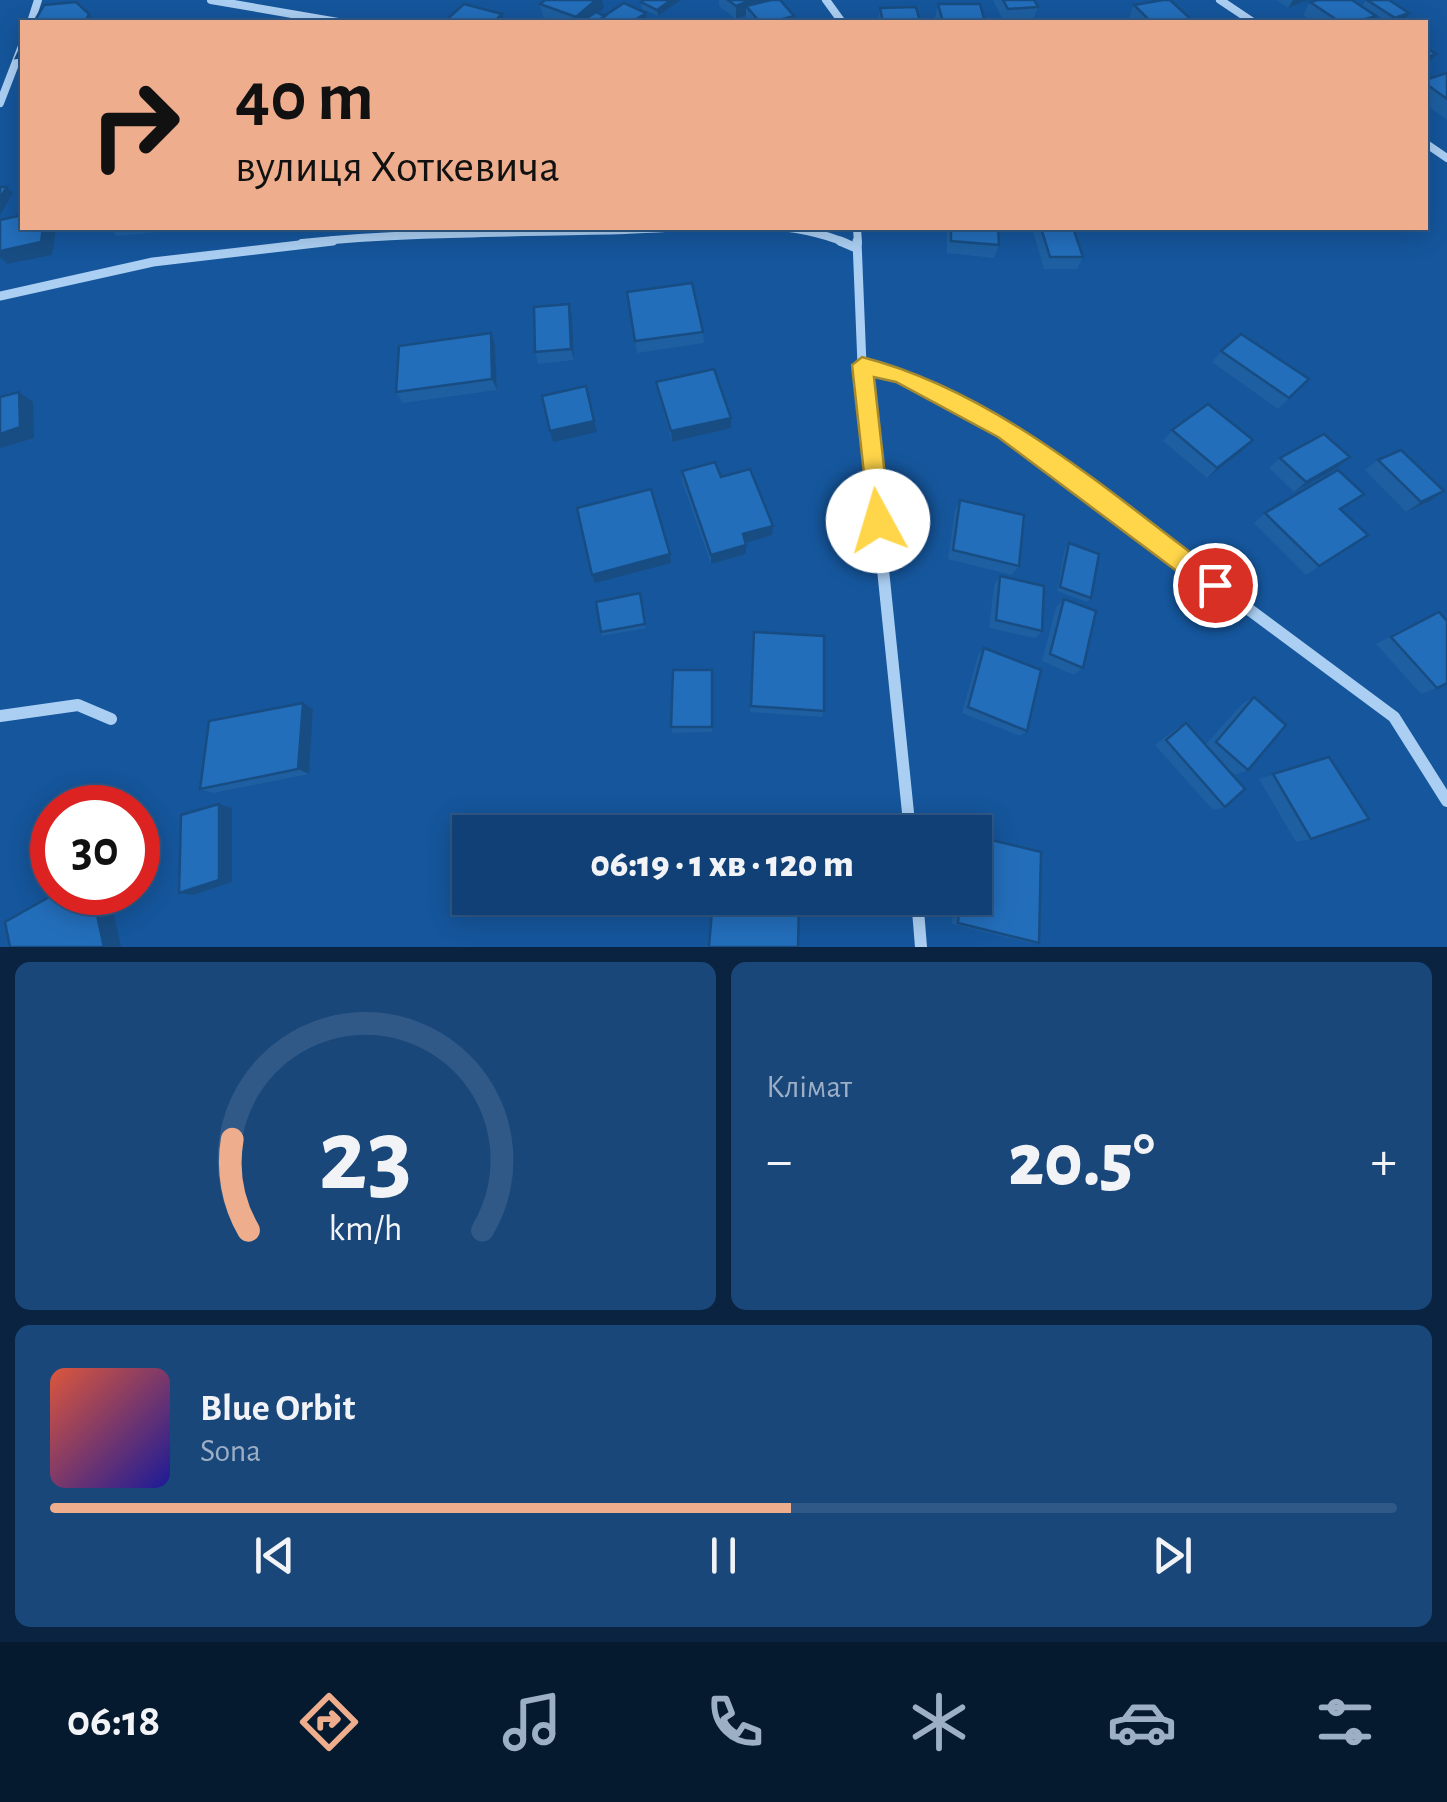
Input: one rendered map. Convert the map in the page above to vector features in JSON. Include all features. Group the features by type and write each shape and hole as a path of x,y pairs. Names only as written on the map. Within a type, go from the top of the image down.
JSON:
{"street":[{"path":"211,0 326,20"},
{"path":"1220,0 1251,20"},
{"path":"0,103 20,51"},
{"path":"0,296 43,284 238,250 471,232 612,230"},
{"path":"793,230 812,231 854,247"},
{"path":"856,230 862,365 908,815"},
{"path":"862,365 901,375 1006,430 1394,717 1447,801"},
{"path":"0,716 78,705 111,719"},
{"path":"918,915 922,947"}],"building":[{"path":"545,0 596,0 576,17 540,4"},
{"path":"671,0 657,10 641,2"},
{"path":"728,0 751,0 736,6"},
{"path":"780,0 794,16 758,20 746,6"},
{"path":"1003,0 1034,0 1038,7 1008,9"},
{"path":"1170,0 1192,20 1149,20 1134,5"},
{"path":"1352,0 1376,16 1337,20 1310,2"},
{"path":"1367,0 1389,0 1409,13 1395,18"},
{"path":"76,2 89,14 86,20 35,20 44,5"},
{"path":"624,3 646,13 635,20 598,20"},
{"path":"464,4 502,14 496,20 446,20"},
{"path":"938,4 980,4 984,20 942,20"},
{"path":"916,7 919,20 883,20 880,8"},
{"path":"596,12 605,16 598,20 584,20"},
{"path":"1447,73 1447,99 1428,85 1428,79"},
{"path":"20,215 20,230 43,230 41,242 0,251 0,220"},
{"path":"951,230 998,230 999,245 951,241"},
{"path":"1042,230 1074,230 1083,257 1050,257"},
{"path":"692,283 703,332 635,341 627,292"},
{"path":"569,304 571,349 535,352 534,307"},
{"path":"491,333 492,379 396,392 399,346"},
{"path":"1241,334 1309,379 1289,398 1221,351"},
{"path":"714,369 731,418 671,431 656,382"},
{"path":"586,386 594,421 550,431 542,396"},
{"path":"19,392 20,427 0,434 0,397"},
{"path":"1208,404 1253,440 1217,468 1172,430"},
{"path":"1324,434 1350,457 1306,482 1280,458"},
{"path":"1401,450 1444,491 1421,502 1378,460"},
{"path":"715,462 721,477 750,469 773,526 743,534 746,545 711,555 682,471"},
{"path":"1338,470 1364,494 1340,509 1368,535 1319,566 1265,513"},
{"path":"651,489 670,554 592,575 577,508"},
{"path":"960,500 1024,515 1019,566 953,550"},
{"path":"1069,543 1099,554 1091,598 1060,587"},
{"path":"1000,576 1044,586 1042,631 996,620"},
{"path":"640,593 645,624 601,632 596,602"},
{"path":"1064,599 1096,611 1083,668 1050,654"},
{"path":"1439,612 1447,621 1447,683 1437,688 1391,637"},
{"path":"754,632 824,636 824,711 751,706"},
{"path":"984,648 1041,670 1027,731 968,707"},
{"path":"673,670 712,670 712,727 671,727"},
{"path":"1254,697 1286,725 1248,770 1216,742"},
{"path":"303,703 298,769 200,789 209,721"},
{"path":"1186,723 1245,789 1225,807 1166,740"},
{"path":"1329,757 1369,819 1311,839 1273,774"},
{"path":"219,804 219,880 179,893 181,815"},
{"path":"992,840 1041,852 1039,943 958,923 959,915 992,915"},
{"path":"30,908 30,915 97,915 104,947 10,947 5,922"},
{"path":"712,915 799,915 798,947 709,947"}],"route":[{"path":"878,521 862,365 901,375 1006,430 1215,585"}]}
